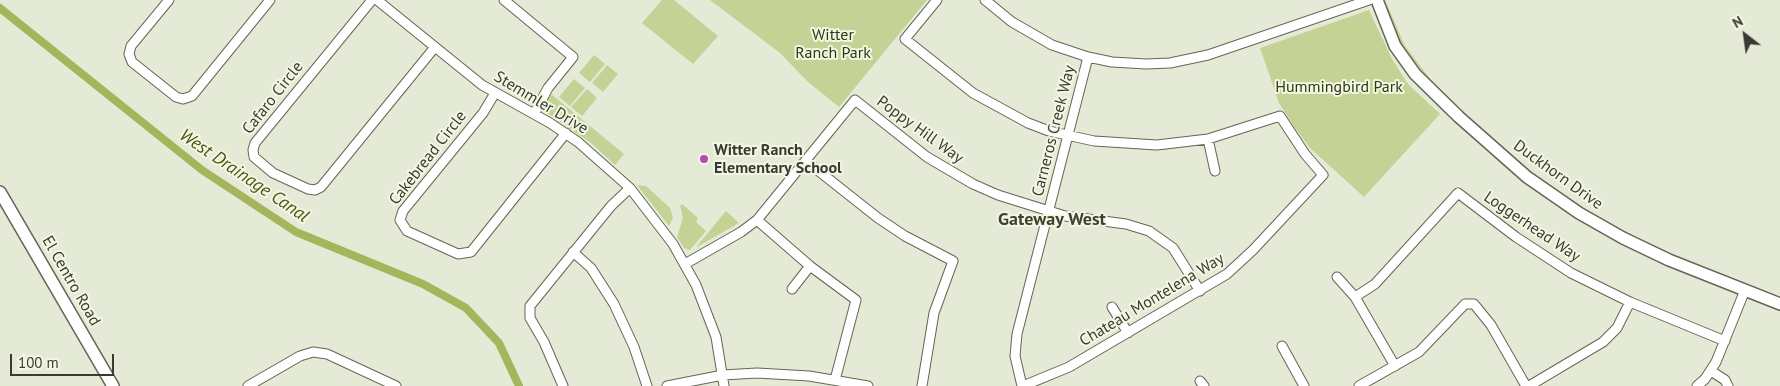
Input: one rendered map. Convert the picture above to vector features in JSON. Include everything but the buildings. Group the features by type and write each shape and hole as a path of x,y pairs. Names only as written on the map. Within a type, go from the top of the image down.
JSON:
{"street":[{"path":"169,0 131,46 128,54 132,62 176,97 184,99 192,96 270,0"},
{"name":"Cafaro Circle","path":"372,0 255,144 253,150 254,157 273,172 308,189 315,190 321,187 435,47"},
{"name":"Stemmler Drive","path":"377,0 495,93 566,133 599,158 630,188 658,222 685,264 707,310 716,337 724,386"},
{"path":"504,0 574,57 548,88 534,114"},
{"path":"937,0 905,39 955,80 990,104 1028,123 1094,142 1136,145 1184,143 1208,139 1215,171"},
{"path":"985,0 1031,34 1052,45 1088,58 1112,62 1146,64 1189,60 1369,0"},
{"name":"Duckhorn Drive","path":"1377,0 1396,46 1414,74 1446,106 1527,177 1579,213 1623,238 1780,304"},
{"name":"Carneros Creek Way","path":"1023,386 1017,369 1016,340 1088,58"},
{"name":"Cakebread Circle","path":"495,93 483,113 403,211 400,220 407,231 458,254 471,252 566,133"},
{"name":"Poppy Hill Way","path":"685,264 741,232 757,220 855,100 906,142 950,172 998,195 1048,212 1092,221 1126,224 1149,231 1172,248 1200,291"},
{"name":"Chateau Montelena Way","path":"1023,386 1070,367 1227,274 1253,250 1323,175 1305,154 1280,116 1208,139"},
{"path":"806,161 878,218 912,240 952,261 934,313 922,386"},
{"path":"563,386 544,342 530,318 528,310 611,206 630,188"},
{"name":"El Centro Road","path":"0,192 113,386"},
{"name":"Loggerhead Way","path":"1355,297 1375,284 1458,193 1549,259 1630,302 1725,341"},
{"path":"757,220 810,266 856,300 835,380"},
{"path":"573,252 591,268 614,304 631,340 647,386"},
{"path":"792,289 810,266"},
{"path":"1337,277 1355,297 1395,366"},
{"path":"1697,386 1711,371 1745,290"},
{"path":"1360,386 1419,352 1465,304 1474,304 1491,325 1527,386 1603,342 1617,328 1630,302"},
{"path":"1112,307 1128,333"},
{"path":"1282,346 1304,386"},
{"path":"248,386 300,356 313,352 327,354 396,386"},
{"path":"1711,371 1725,380 1728,386"},
{"path":"667,386 723,375 783,373 868,386"}],"green space":[{"path":"662,0 674,0 718,36 693,64 642,23"},
{"name":"Witter Ranch Park","path":"710,0 927,0 839,107 807,81 780,53"},
{"path":"1383,0 1385,0 1405,46 1441,93 1408,55 1396,33"},
{"name":"Hummingbird Park","path":"1369,10 1392,59 1408,84 1440,114 1364,197 1310,148 1295,128 1279,103 1260,48"},
{"path":"594,55 605,64 590,82 579,73"},
{"path":"607,65 618,74 603,92 592,83"},
{"path":"574,79 585,88 570,106 559,97"},
{"path":"587,89 597,98 582,116 571,107"},
{"path":"551,94 624,154 615,165 591,143 546,112 545,105"},
{"path":"637,185 646,186 670,208 673,218 669,226"},
{"path":"682,204 698,218 696,222 706,231 690,250 684,248 677,237 683,218 680,206"},
{"path":"726,211 739,223 697,247 697,246"}],"waterway":[{"name":"West Drainage Canal","path":"0,8 202,170 296,232 423,284 466,308 499,343 519,386"}],"place":[{"name":"Witter Ranch Elementary School","path":"704,159"}],"district":[{"name":"Gateway West","path":"1052,220"}]}
